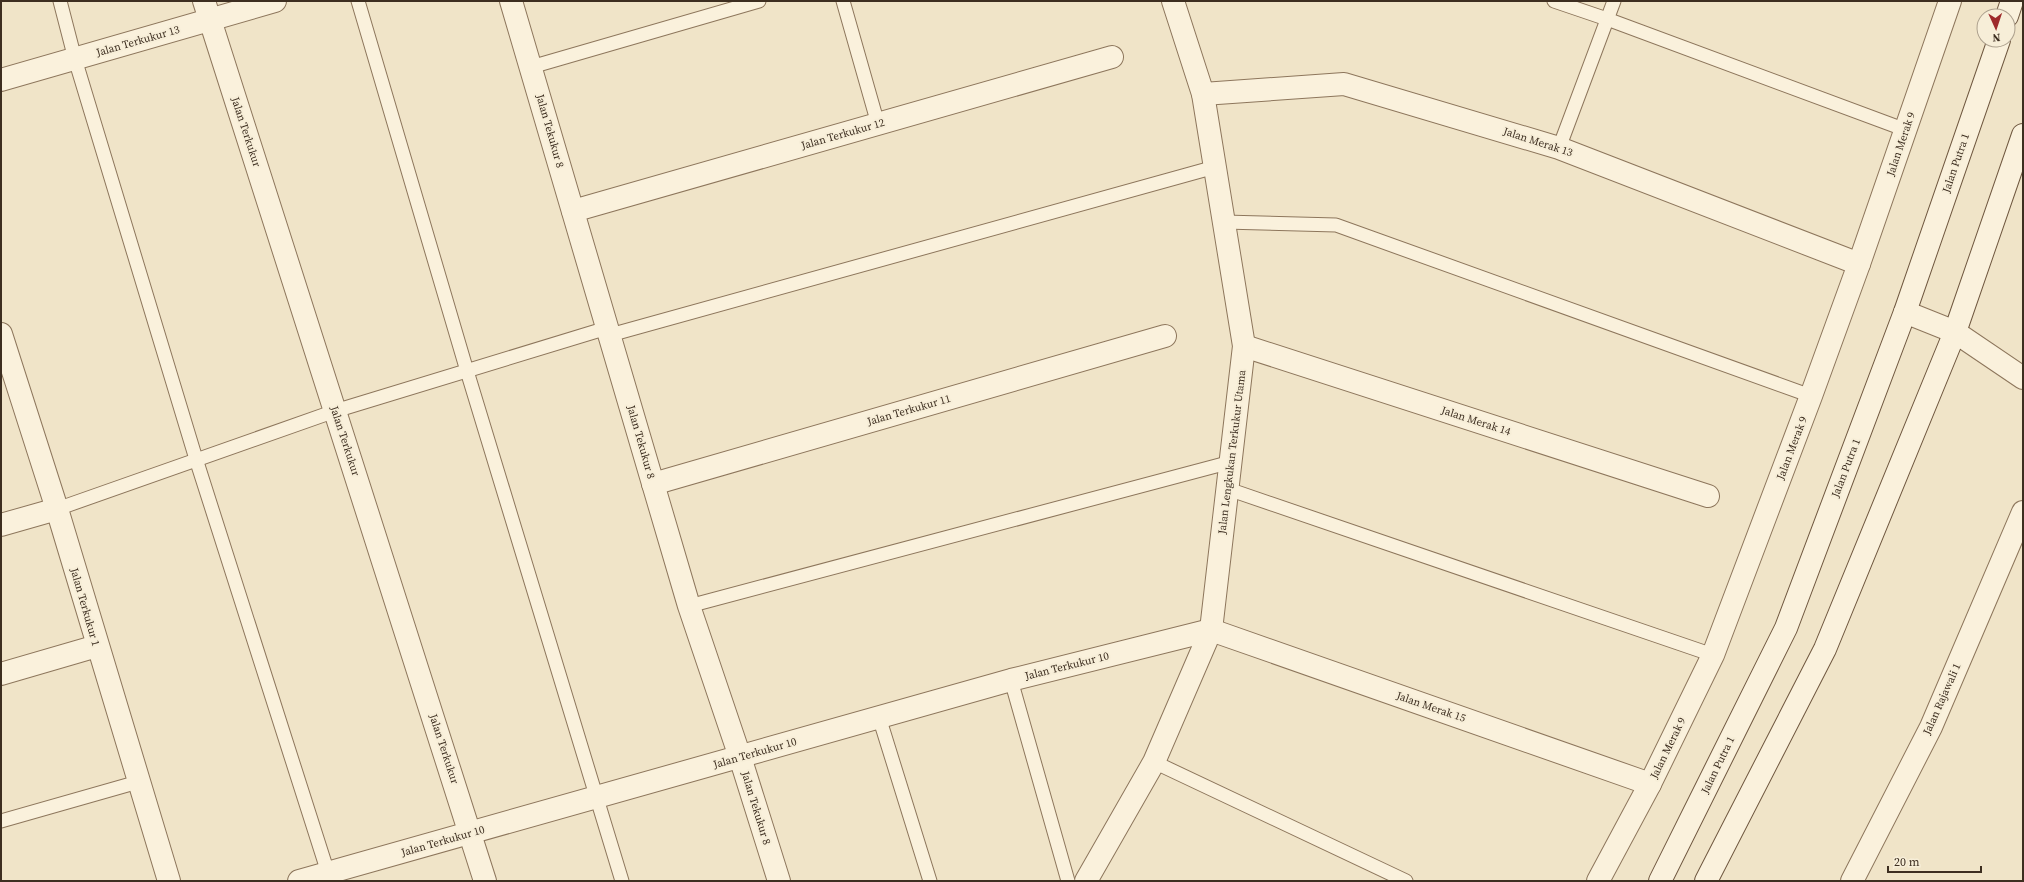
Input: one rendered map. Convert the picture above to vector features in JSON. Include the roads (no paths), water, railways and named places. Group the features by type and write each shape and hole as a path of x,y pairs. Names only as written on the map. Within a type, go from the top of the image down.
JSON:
{"street":[{"name":"Jalan Terkukur 13","path":"1,80 75,59 207,10 275,1"},
{"name":"Jalan Tekukur 8","path":"511,1 688,606 740,757 779,881"},
{"name":"Jalan Lengkukan Terkukur Utama","path":"1084,880 1154,762 1211,630 1244,346 1203,94 1173,1"},
{"name":"Jalan Merak 9","path":"1598,881 1650,784 1713,655 1811,396 1859,264 1950,1"},
{"name":"Jalan Terkukur","path":"207,10 471,834 484,881"},
{"name":"Jalan Putra 1","path":"1660,881 1786,628 1905,312 1996,48"},
{"name":"Jalan Terkukur 12","path":"573,211 1112,57"},
{"name":"Jalan Merak 13","path":"1203,94 1344,84 1559,148 1859,264"},
{"path":"1706,881 1825,649 1955,332 2023,135"},
{"path":"1905,312 1955,332 2023,378"},
{"name":"Jalan Terkukur 1","path":"1,334 7,375 57,509 169,881"},
{"name":"Jalan Terkukur 11","path":"652,484 1165,336"},
{"name":"Jalan Merak 14","path":"1244,346 1708,496"},
{"path":"1,525 57,509"},
{"name":"Jalan Rajawali 1","path":"1852,881 1931,727 2023,512"},
{"name":"Jalan Terkukur 10","path":"299,881 329,877 595,798 1011,680 1211,630"},
{"name":"Jalan Merak 15","path":"1211,630 1650,784"},
{"path":"1,674 97,646"}],"lane":[{"path":"60,1 75,59 196,459 329,877"},
{"path":"358,1 595,798 622,881"},
{"path":"531,67 759,1"},
{"path":"843,1 878,124"},
{"path":"1554,1 1607,19 1906,130"},
{"path":"1559,148 1614,1"},
{"path":"57,509 335,411 467,370 1215,167"},
{"path":"1224,222 1336,225 1811,396"},
{"path":"688,606 1230,462"},
{"path":"1228,489 1713,655"},
{"path":"1011,680 1084,880"},
{"path":"879,718 930,881"},
{"path":"1154,762 1406,881"},
{"path":"1,821 138,782"}]}
